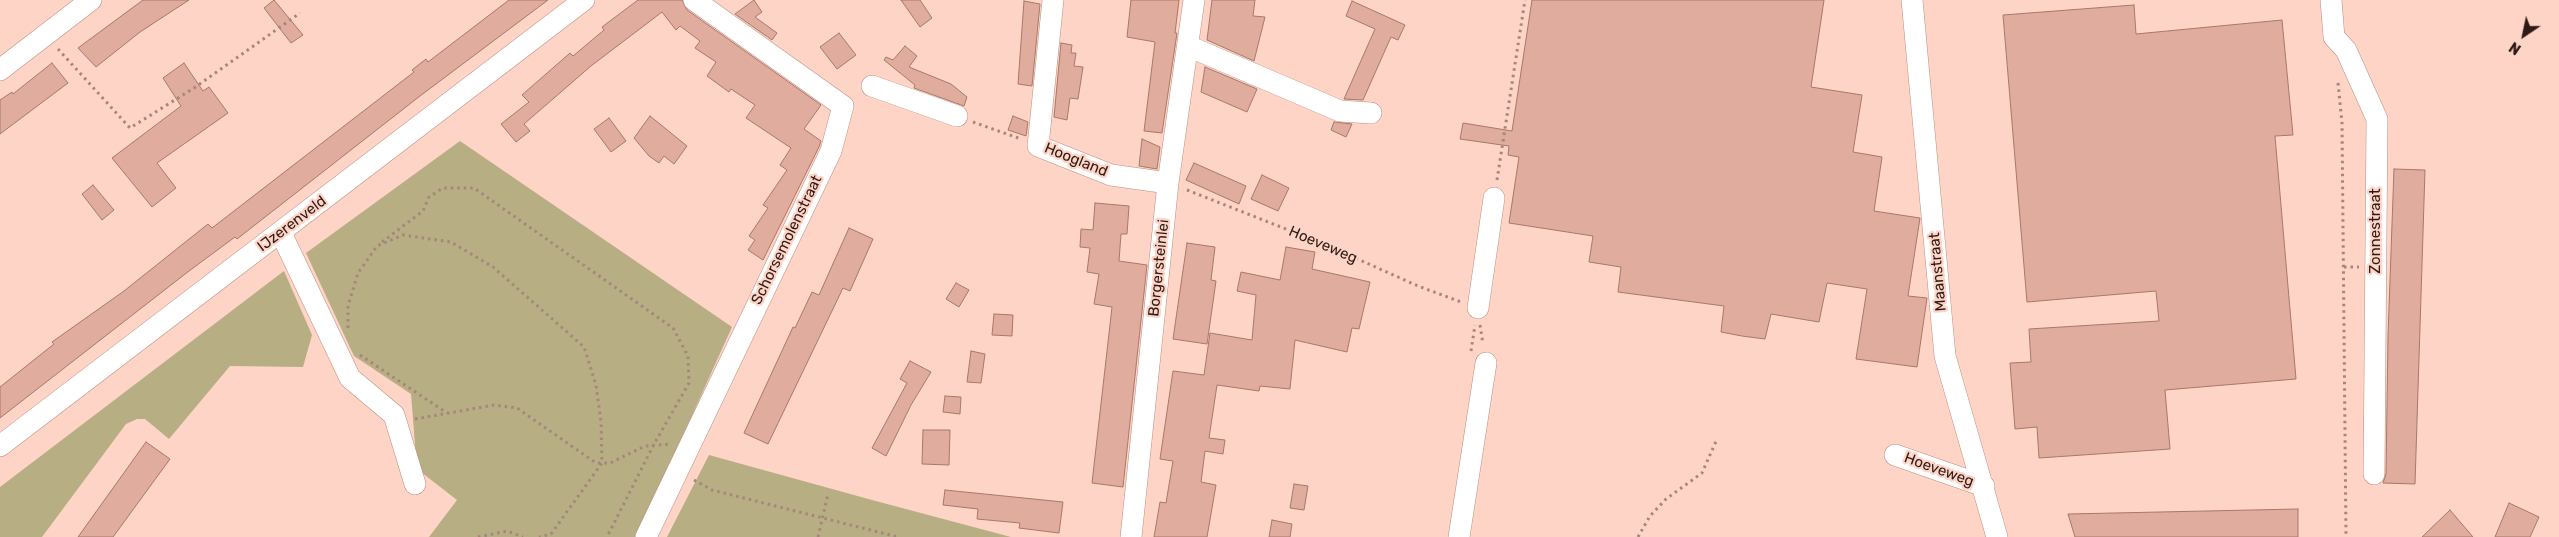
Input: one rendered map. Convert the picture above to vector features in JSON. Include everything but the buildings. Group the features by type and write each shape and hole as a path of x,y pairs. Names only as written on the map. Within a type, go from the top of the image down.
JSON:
{"street":[{"path":"0,70 91,0"},
{"name":"IJzerenveld","path":"0,446 584,0"},
{"name":"Schorsemolenstraat","path":"646,537 831,150 843,106 694,0"},
{"name":"Hoogland","path":"1052,0 1038,146 1111,175 1168,183"},
{"name":"Borgersteinlei","path":"1131,537 1168,183 1194,0"},
{"name":"Maanstraat","path":"1912,0 1945,356 1998,537"},
{"name":"Zonnestraat","path":"2331,0 2334,38 2346,50 2377,119 2374,474"},
{"path":"1188,46 1340,111 1371,113"},
{"path":"872,86 958,116"},
{"path":"1478,308 1494,198"},
{"path":"280,233 350,378 394,414 415,484"},
{"path":"1459,537 1486,364"},
{"name":"Hoeveweg","path":"1895,455 1984,486"}],"path":[{"path":"1494,198 1525,0"},
{"path":"45,36 130,128 194,88 300,13"},
{"path":"2338,78 2342,124 2346,537"},
{"path":"958,116 1038,146"},
{"name":"Hoeveweg","path":"1168,183 1324,244 1418,286 1478,308"},
{"path":"348,334 348,306 358,273 377,246 423,211 429,197 443,188 474,188 673,328 688,356 689,383 653,446 606,537"},
{"path":"377,246 404,235 451,242 493,266 584,346 596,385 601,422 602,463 551,534 539,537"},
{"path":"1478,308 1486,364"},
{"path":"357,353 448,413"},
{"path":"396,422 494,405 517,408 596,463 610,464 645,446 680,444 689,447"},
{"path":"1638,537 1650,516 1666,499 1702,473 1717,439"},
{"path":"677,472 712,490 898,537"},
{"path":"818,537 828,494"},
{"path":"478,537 508,531 523,537"}],"shaded area":[{"path":"460,141 732,327 637,537 429,537 457,500 417,469 411,394 354,356 306,253"},
{"path":"284,271 312,335 303,367 230,366 169,439 145,419 137,419 126,424 42,537 0,537 0,487"},
{"path":"709,455 872,500 1011,537 667,537"}]}
